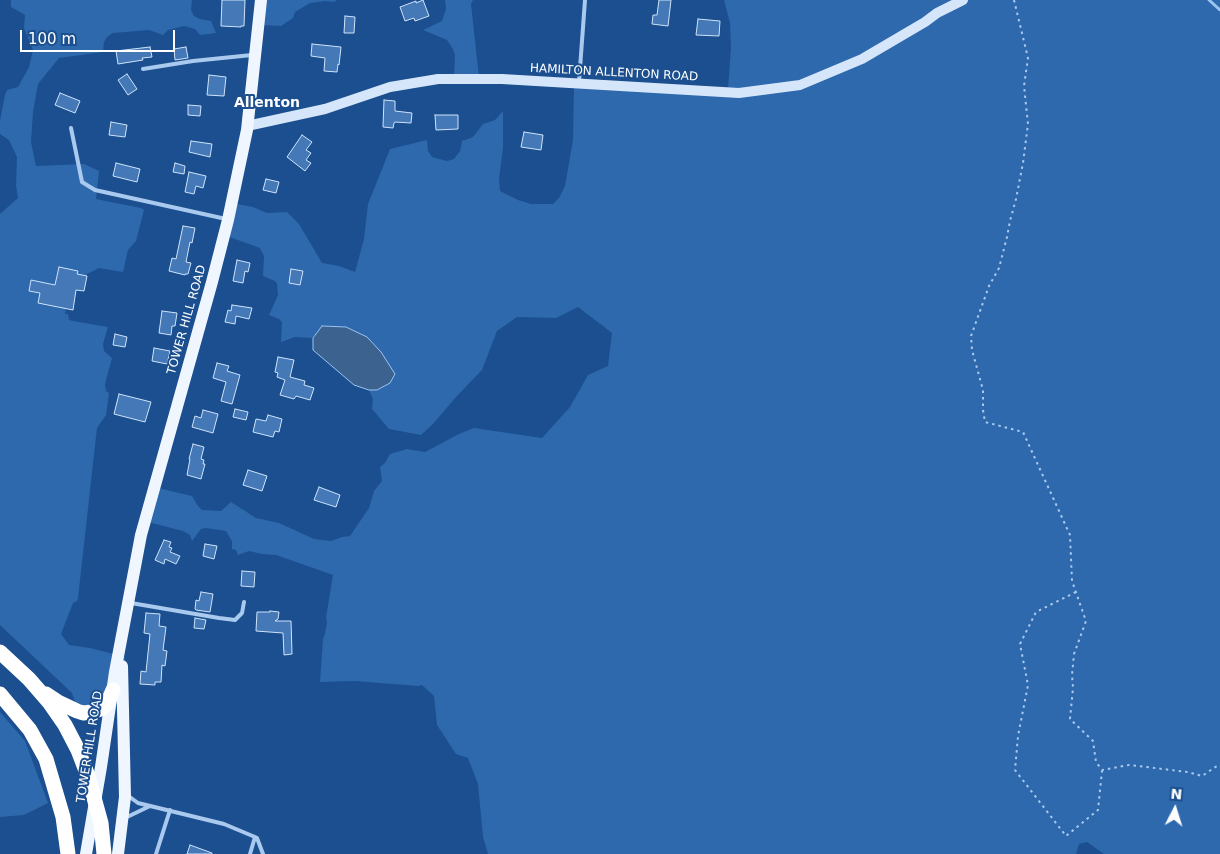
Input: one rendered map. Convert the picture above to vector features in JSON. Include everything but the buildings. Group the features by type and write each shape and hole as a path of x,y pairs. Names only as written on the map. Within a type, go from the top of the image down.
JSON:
{"highway":[{"path":"0,652 38,688 65,725 78,750 95,799 101,823 104,854"},
{"path":"38,688 58,702 83,713 92,712 104,707 113,690"},
{"path":"0,694 30,730 46,759 63,817 68,854"}],"main road":[{"name":"TOWER HILL ROAD","path":"86,854 141,535 228,220 247,126 261,0"},
{"name":"TOWER HILL ROAD","path":"118,854 125,794 121,644"}],"street":[{"name":"HAMILTON ALLENTON ROAD","path":"247,126 325,109 390,87 438,79 502,79 739,93 800,85 862,59 937,13 963,0"}],"lane":[{"path":"579,84 585,0"},
{"path":"143,69 193,61 256,55"},
{"path":"71,128 82,182 95,190 228,220"},
{"path":"129,602 235,620 242,613 244,602"},
{"path":"125,794 138,803 224,824 255,837 263,854"},
{"path":"123,819 150,806"},
{"path":"156,854 170,810"},
{"path":"250,854 255,837"}],"path":[{"path":"1014,0 1028,58 1024,86 1028,124 1023,163 1000,268 989,286 971,336 972,350 983,390 982,410 985,422 1022,432 1070,535 1072,581 1076,592 1086,621 1074,654 1070,719 1093,741 1096,762 1102,770 1098,810 1066,836 1015,770 1018,736 1028,684 1020,644 1036,612 1076,592"},
{"path":"1102,770 1130,765 1188,772 1202,776 1220,764"}],"shaded area":[{"path":"11,0 192,0 191,10 194,16 211,21 216,33 200,35 195,29 184,26 168,30 163,35 149,30 113,33 104,42 103,52 59,58 38,84 33,112 31,142 36,166 84,164 99,171 96,199 144,210 136,241 128,250 123,272 99,268 86,276 77,274 78,271 59,267 54,289 31,281 29,291 40,293 38,303 66,308 65,314 68,314 69,320 108,327 103,344 104,351 112,358 105,384 106,391 109,393 106,415 97,428 78,598 73,603 61,634 69,645 125,657 123,673 114,698 78,710 72,693 0,625 0,214 18,198 16,186 17,157 9,140 0,134 0,121 7,90 18,87 29,67 33,50 24,28 25,15 11,7"},
{"path":"260,0 336,0 335,2 310,3 295,12 293,18 281,26 260,25"},
{"path":"445,0 473,0 471,4 479,77 454,77 455,55 453,49 447,40 423,30 442,21 446,9"},
{"path":"724,0 1220,0 1220,854 1104,854 1087,842 1079,844 1076,854 488,854 483,837 478,784 468,758 456,754 437,725 434,696 422,685 355,681 320,682 323,639 333,575 276,555 249,551 238,555 236,550 232,549 232,541 226,531 201,529 192,541 190,535 183,531 148,522 158,488 192,496 202,510 221,511 231,502 256,518 279,523 314,539 331,541 350,536 369,508 374,491 382,481 380,467 385,463 390,454 407,449 425,452 474,428 542,438 570,407 588,375 608,366 612,333 578,307 556,318 517,317 497,331 482,370 421,435 389,429 372,409 373,399 369,390 377,390 314,335 313,338 295,337 281,342 282,322 269,315 278,295 277,284 275,281 263,276 264,256 260,248 224,235 231,203 253,207 267,213 287,212 299,224 322,263 339,266 355,272 364,239 368,204 390,149 427,140 428,151 432,157 447,161 454,159 460,151 462,141 473,137 483,124 495,120 503,111 500,191 531,204 553,204 559,198 565,186 573,140 574,84 728,90 731,48 730,23"},
{"path":"322,326 346,327 367,337 381,352 395,374 390,383 377,390 369,390 354,385 313,350 313,338"},
{"path":"0,712 25,741 48,803 24,815 0,817"}],"waterway":[{"path":"1209,0 1220,10"}],"district":[{"name":"Allenton","path":"267,103"}]}
